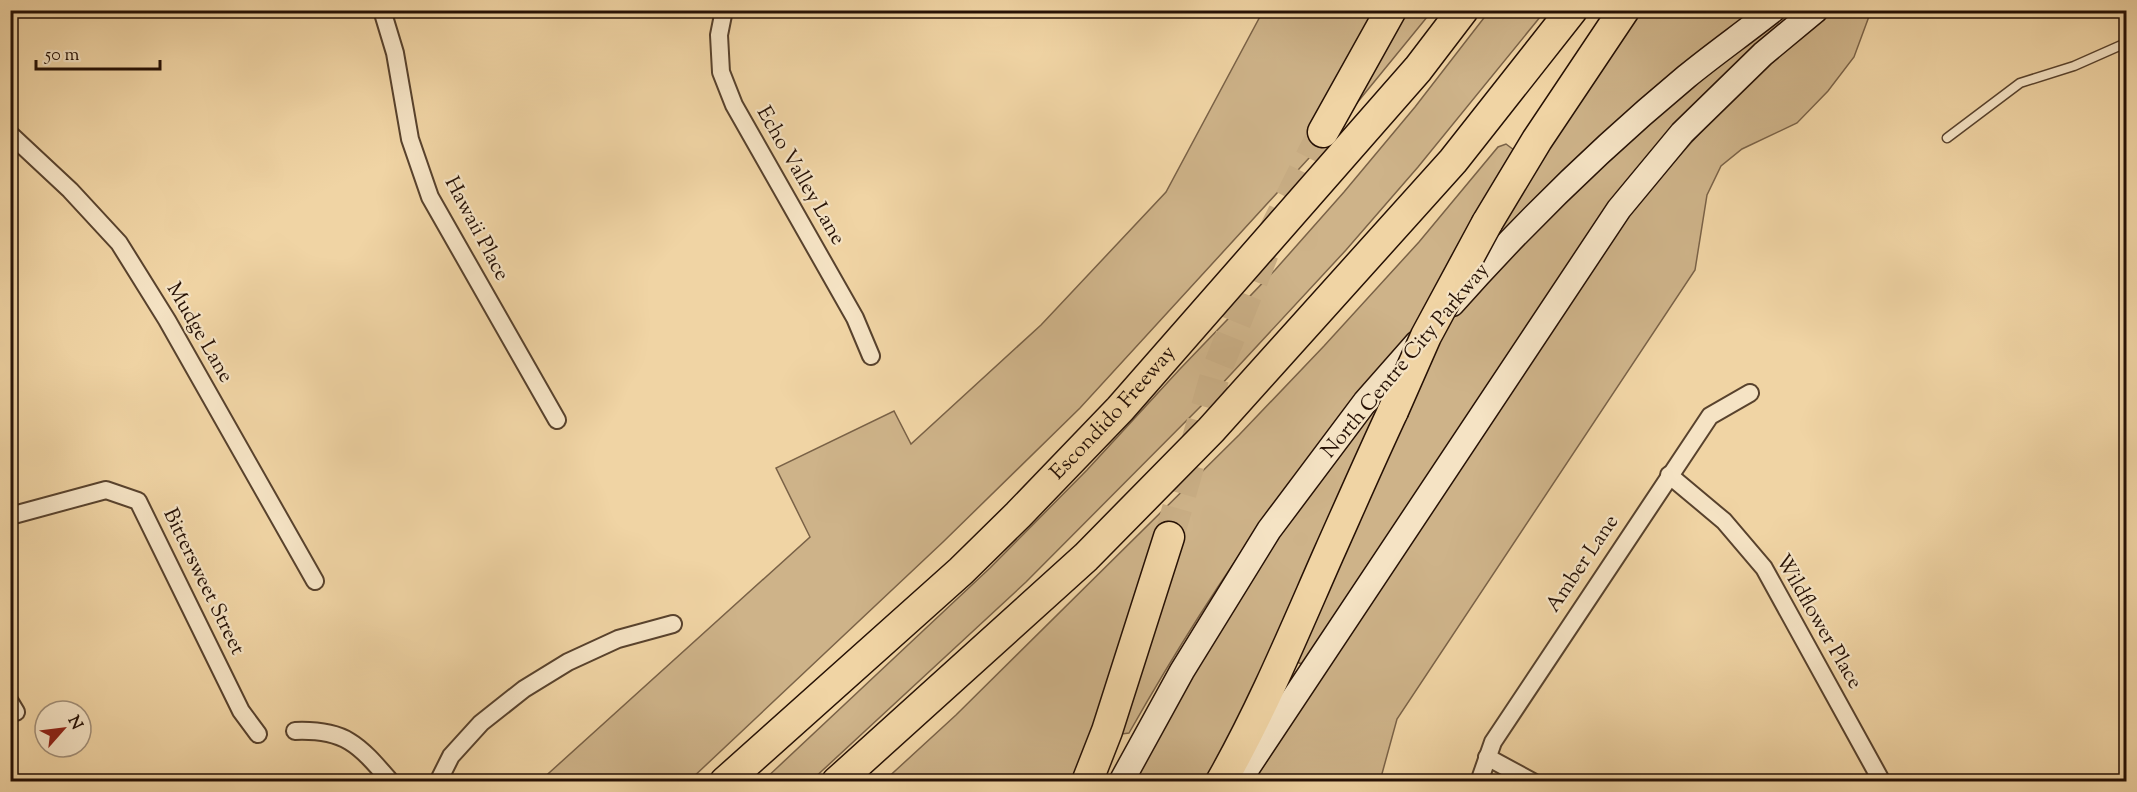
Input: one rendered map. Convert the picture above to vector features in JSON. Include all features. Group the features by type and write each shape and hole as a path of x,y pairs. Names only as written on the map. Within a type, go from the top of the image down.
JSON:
{"highway":[{"path":"1323,132 1391,10"},
{"name":"Escondido Freeway","path":"725,782 961,571 1104,426 1410,78 1462,10"},
{"path":"837,782 1086,557 1211,430 1453,161 1572,10"},
{"path":"1221,782 1262,704 1305,613 1328,555 1426,336 1487,222 1537,140 1624,10"},
{"path":"1087,782 1107,731 1169,537"}],"main road":[{"name":"North Centre City Parkway","path":"1120,782 1182,671 1269,530 1365,402 1483,269 1595,157 1687,77 1773,10"},
{"path":"1238,782 1619,209 1682,133 1763,54 1816,10"}],"street":[{"name":"Hawaii Place","path":"382,10 395,53 410,140 430,197 557,420"},
{"name":"Echo Valley Lane","path":"724,10 719,35 721,72 734,105 855,318 871,356"},
{"name":"Mudge Lane","path":"10,134 70,190 119,243 167,320 315,581"},
{"name":"Amber Lane","path":"1479,782 1493,742 1710,416 1750,393"},
{"name":"Wildflower Place","path":"1669,475 1724,521 1764,568 1882,782"},
{"name":"Bittersweet Street","path":"10,516 106,490 138,501 241,711 258,734"},
{"path":"438,782 451,756 481,723 524,689 568,662 618,639 673,624"},
{"path":"295,731 318,730 340,736 364,751 391,782"},
{"path":"1487,757 1533,782"}],"lane":[{"path":"1947,138 2020,82 2074,66 2127,43"}],"shaded area":[{"path":"1490,10 1545,11 1418,167 1346,250 1207,400 1026,582 811,781 763,781 990,568 1087,470 1275,270 1344,192 1415,107"},
{"path":"1263,11 1374,11 1314,122 1332,133 1080,408 943,542 689,781 539,782 810,537 776,468 894,411 911,444 1041,325 1166,192"},
{"path":"1399,11 1432,11 1343,120"},
{"path":"1637,11 1756,11 1702,53 1284,492 1242,550 1203,610 1129,733 1122,734 1121,727 1134,677 1182,531 1078,781 883,782 956,715 1239,435 1419,242 1498,147 1506,144 1514,150"},
{"path":"1789,11 1802,11 1724,77 1304,664 1299,663 1297,657 1212,781 1128,782 1238,594 1349,437 1446,323 1569,193 1714,68"},
{"path":"1834,11 1871,11 1854,57 1828,91 1797,123 1742,149 1721,166 1707,195 1695,270 1397,719 1380,781 1253,782 1616,231 1691,142 1745,86 1803,34"}],"tunnel":[{"path":"1169,537 1216,372 1270,238 1323,132"}]}
